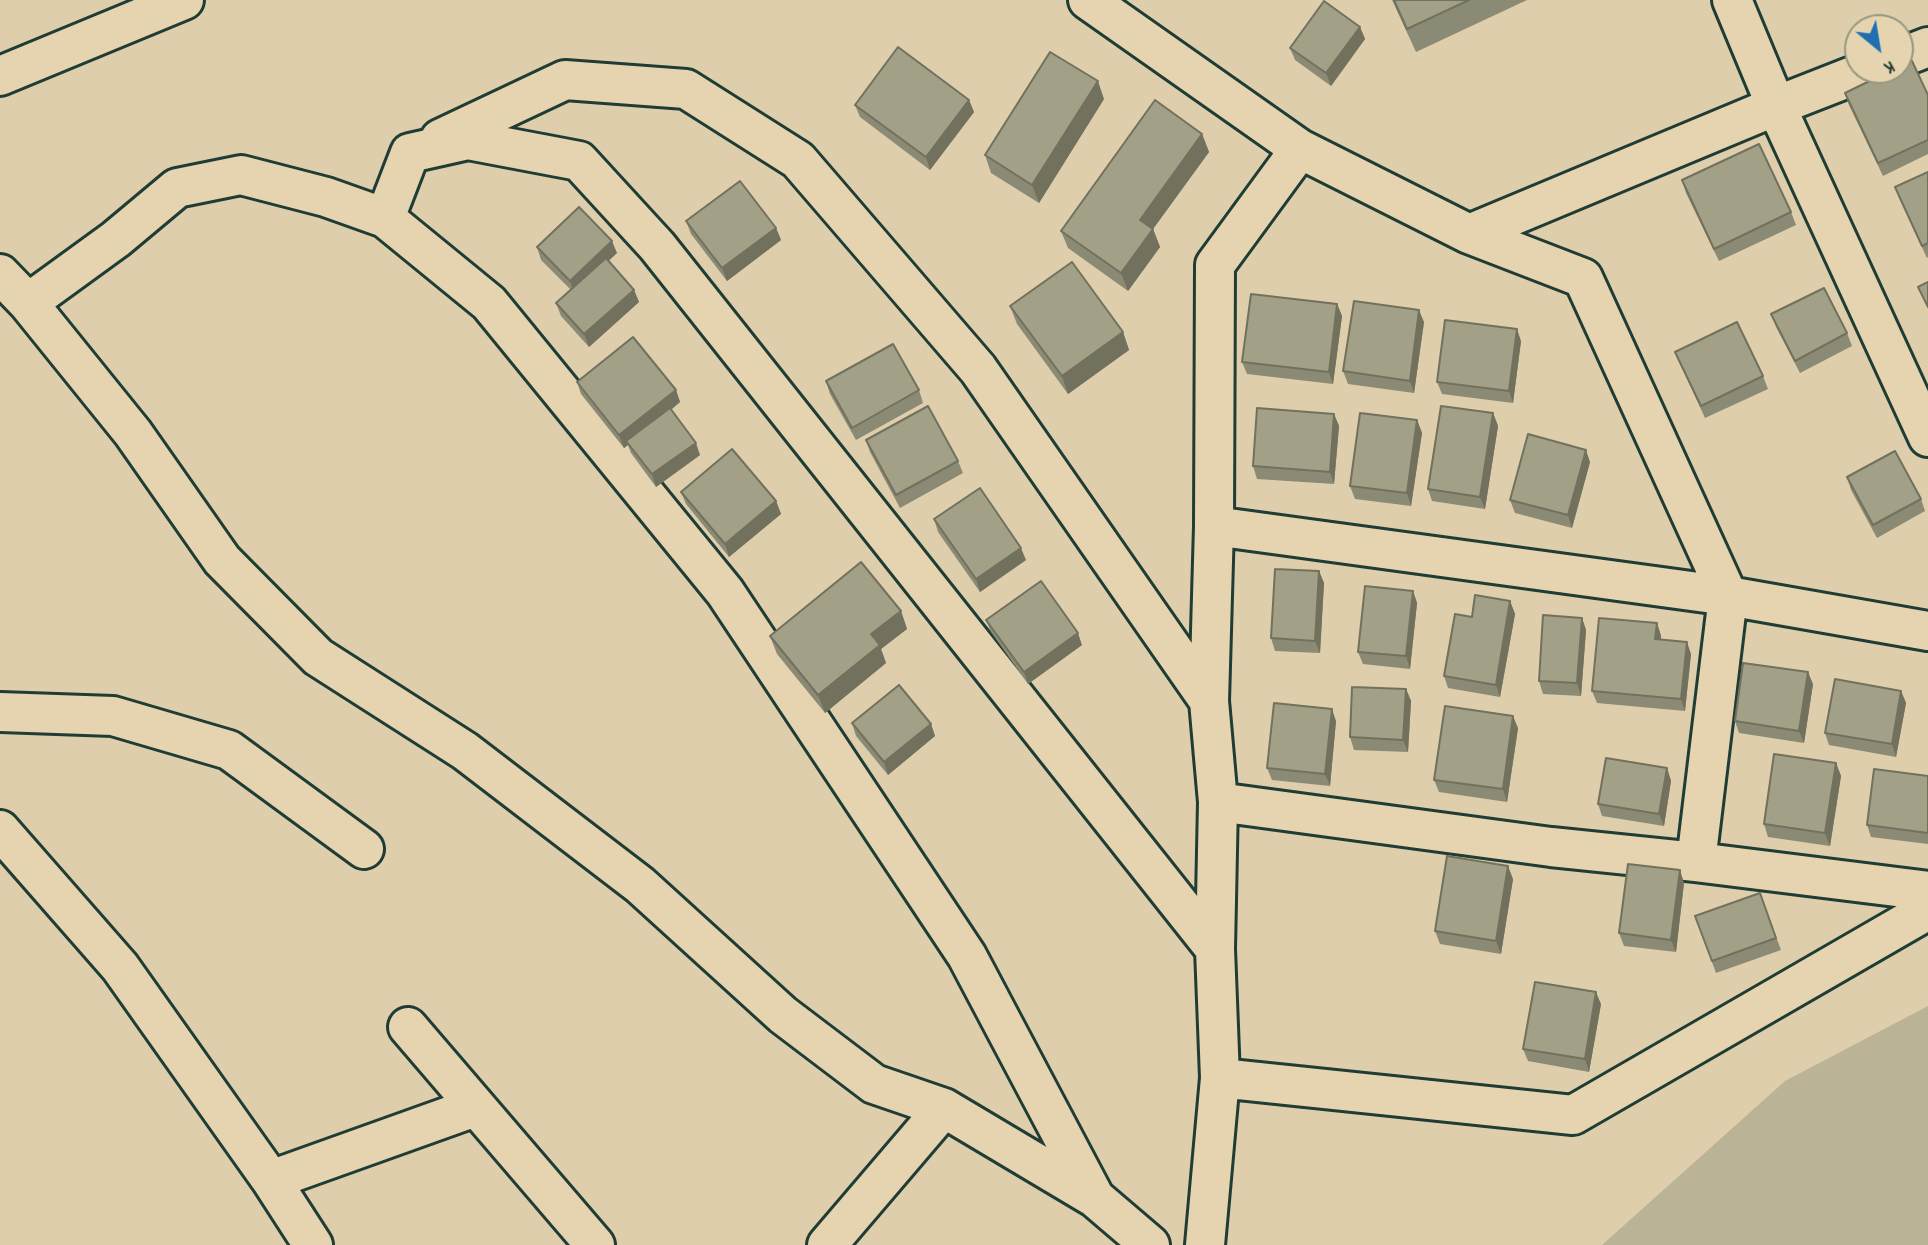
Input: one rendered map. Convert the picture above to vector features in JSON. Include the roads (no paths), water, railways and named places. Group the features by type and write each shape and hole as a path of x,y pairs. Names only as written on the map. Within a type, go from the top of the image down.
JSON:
{"street":[{"path":"0,76 184,0"},
{"path":"1088,0 1300,149 1469,234 1583,278 1728,596 1696,862"},
{"path":"1732,0 1776,106 1928,437"},
{"path":"1469,234 1844,79"},
{"path":"385,218 410,153 565,80 686,89 797,160 978,369 1209,701"},
{"path":"410,153 468,140 579,160 657,246 1215,949"},
{"path":"1205,1245 1220,1078 1215,949 1218,802 1209,701 1214,526 1215,265 1300,149"},
{"path":"27,303 116,239 177,188 241,175 326,197 385,218 489,303 725,592 967,956 1095,1198"},
{"path":"0,274 27,303 133,433 222,560 318,657 465,751 607,859 640,885 783,1015 874,1084 944,1108 1095,1198 1150,1245"},
{"path":"1214,526 1728,596 1928,631"},
{"path":"0,712 113,716 229,750 364,849"},
{"path":"1218,802 1551,847 1928,891"},
{"path":"0,830 120,967 271,1180 313,1245"},
{"path":"1220,1078 1573,1115 1928,910"},
{"path":"408,1027 595,1245"},
{"path":"271,1180 475,1107"},
{"path":"827,1245 944,1108"}]}
